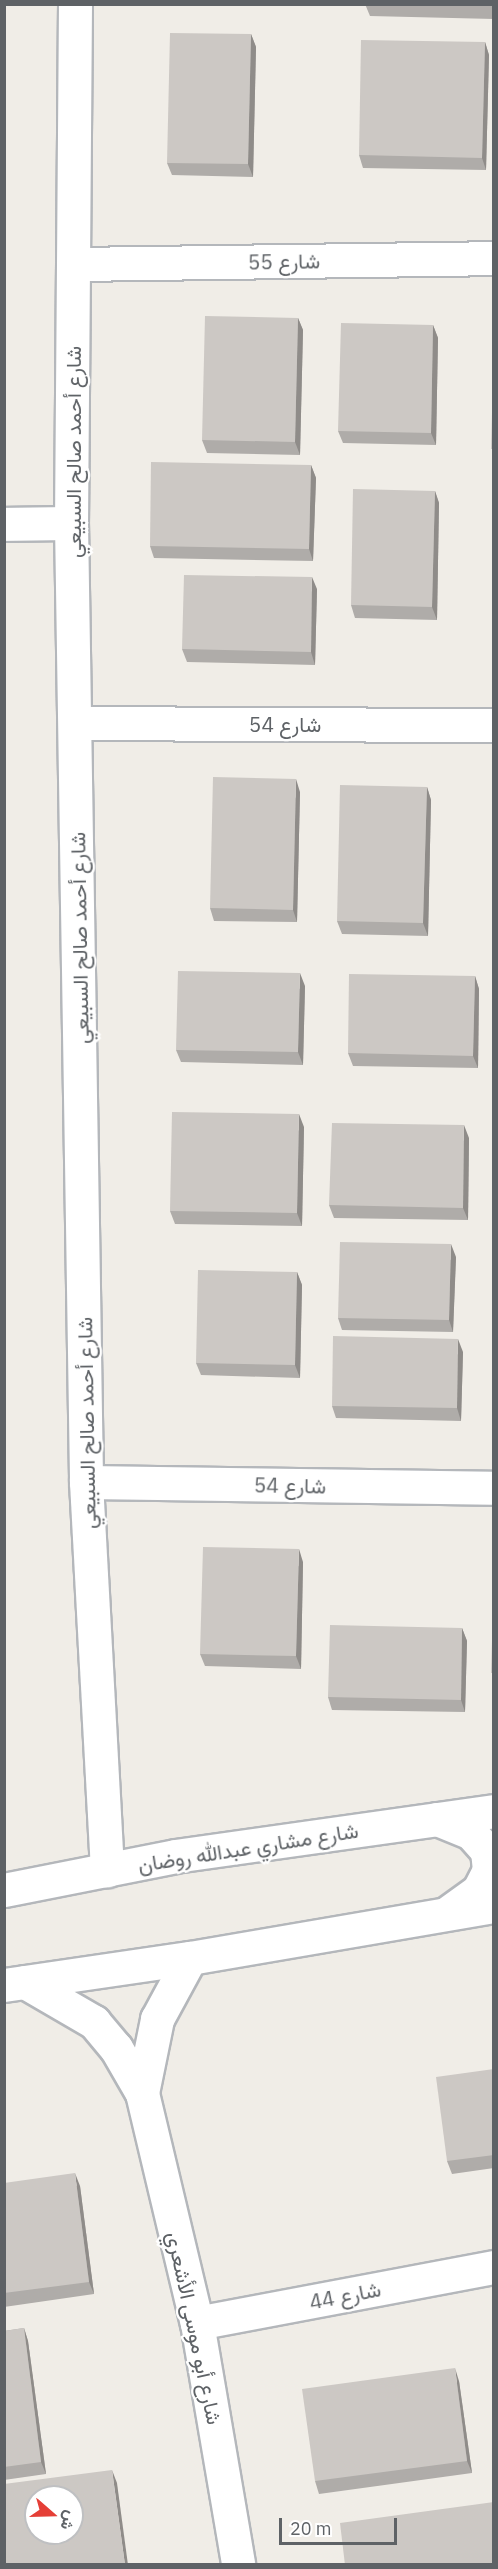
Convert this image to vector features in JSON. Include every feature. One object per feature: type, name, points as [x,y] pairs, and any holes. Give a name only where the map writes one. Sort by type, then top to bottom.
[{"type":"street","name":"شارع أحمد صالح السبيعي","points":[[75,4],[75,264],[71,523],[77,723],[86,1482],[107,1870]]},
{"type":"street","name":"شارع 55","points":[[75,264],[494,258]]},
{"type":"street","points":[[4,524],[71,523]]},
{"type":"street","name":"شارع 54","points":[[77,723],[494,724]]},
{"type":"street","name":"شارع 54","points":[[86,1482],[494,1488]]},
{"type":"street","name":"شارع مشاري عبدالله روضان","points":[[4,1890],[175,1856],[494,1811]]},
{"type":"street","points":[[437,1819],[471,1833],[487,1851],[489,1870],[479,1890],[445,1914]]},
{"type":"street","points":[[15,1983],[190,1958],[494,1906]]},
{"type":"street","name":"شارع أبو موسى الأشعري","points":[[142,2093],[157,2019],[190,1958]]},
{"type":"street","name":"شارع أبو موسى الأشعري","points":[[15,1983],[94,2022],[116,2048],[142,2093],[197,2323],[238,2565]]},
{"type":"street","name":"شارع 44","points":[[197,2323],[494,2267]]},
{"type":"building","points":[[411,4],[491,4],[491,6]]},
{"type":"building","points":[[170,33],[251,34],[248,164],[167,163]]},
{"type":"building","points":[[361,40],[485,42],[482,158],[359,155]]},
{"type":"building","points":[[205,316],[298,318],[295,442],[202,440]]},
{"type":"building","points":[[341,323],[433,325],[431,433],[338,431]]},
{"type":"building","points":[[494,339],[494,449],[491,449]]},
{"type":"building","points":[[151,462],[311,465],[309,549],[150,546]]},
{"type":"building","points":[[353,489],[435,491],[432,607],[351,605]]},
{"type":"building","points":[[494,531],[494,618],[492,618]]},
{"type":"building","points":[[184,575],[312,577],[311,652],[182,649]]},
{"type":"building","points":[[213,777],[296,779],[293,910],[210,908]]},
{"type":"building","points":[[340,785],[427,787],[423,923],[337,921]]},
{"type":"building","points":[[178,971],[300,973],[298,1052],[176,1050]]},
{"type":"building","points":[[349,974],[475,976],[473,1056],[348,1053]]},
{"type":"building","points":[[172,1112],[299,1114],[297,1213],[170,1211]]},
{"type":"building","points":[[332,1123],[464,1125],[463,1208],[329,1205]]},
{"type":"building","points":[[340,1242],[451,1244],[449,1320],[338,1318]]},
{"type":"building","points":[[198,1270],[297,1272],[295,1365],[196,1363]]},
{"type":"building","points":[[333,1336],[458,1339],[457,1408],[332,1406]]},
{"type":"building","points":[[203,1547],[299,1549],[296,1656],[200,1654]]},
{"type":"building","points":[[494,1576],[494,1673],[491,1673]]},
{"type":"building","points":[[330,1625],[462,1628],[461,1700],[328,1697]]},
{"type":"building","points":[[494,2069],[494,2155],[447,2161],[436,2077]]},
{"type":"building","points":[[75,2173],[89,2282],[4,2293],[4,2183]]},
{"type":"building","points":[[24,2328],[41,2462],[4,2467],[4,2331]]},
{"type":"building","points":[[455,2368],[467,2461],[315,2481],[302,2389]]},
{"type":"building","points":[[112,2470],[125,2565],[4,2565],[4,2484]]},
{"type":"building","points":[[494,2502],[494,2565],[345,2565],[340,2523]]}]
